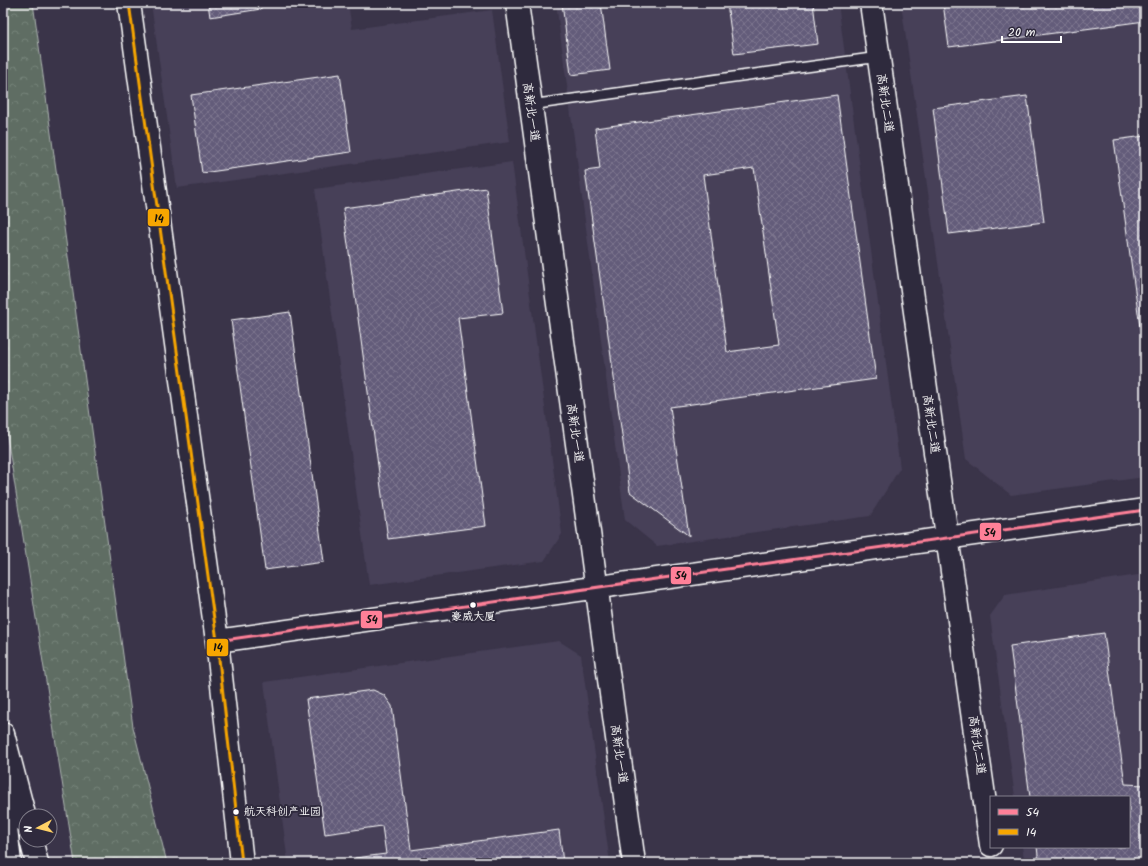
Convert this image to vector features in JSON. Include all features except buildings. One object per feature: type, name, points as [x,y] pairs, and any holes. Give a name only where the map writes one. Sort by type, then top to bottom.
[{"type":"main road","points":[[129,3],[217,641],[242,863]]},
{"type":"main road","name":"高新北一道","points":[[516,3],[634,863]]},
{"type":"main road","name":"高新北二道","points":[[871,3],[990,839]]},
{"type":"main road","points":[[217,641],[1145,510]]},
{"type":"main road","points":[[3,734],[22,808]]},
{"type":"main road","points":[[3,801],[10,863]]},
{"type":"main road","points":[[33,848],[37,863]]},
{"type":"main road","name":"高新北二道","points":[[991,848],[994,863]]},
{"type":"lane","points":[[530,104],[879,57]]},
{"type":"shaded area","points":[[151,3],[348,3],[352,29],[492,10],[510,142],[177,188]]},
{"type":"shaded area","points":[[556,3],[838,3],[900,468],[870,516],[657,546],[625,520]]},
{"type":"shaded area","points":[[901,3],[1145,3],[1145,477],[1011,495],[966,459]]},
{"type":"shaded area","points":[[512,162],[562,534],[544,561],[369,585],[315,189]]},
{"type":"shaded area","points":[[1145,574],[1145,863],[1025,863],[1022,848],[1130,848],[1130,796],[1015,796],[990,616],[1005,595]]},
{"type":"shaded area","points":[[559,641],[581,655],[610,863],[288,863],[264,682]]},
{"type":"green space","points":[[3,3],[33,3],[133,727],[167,863],[75,863],[3,411]]},
{"type":"transit line","name":"14","points":[[129,3],[217,641],[242,863]]},
{"type":"transit line","name":"54","points":[[217,641],[1145,510]]},
{"type":"place","name":"豪威大厦","points":[[473,605]]},
{"type":"place","name":"航天科创产业园","points":[[236,812]]}]
